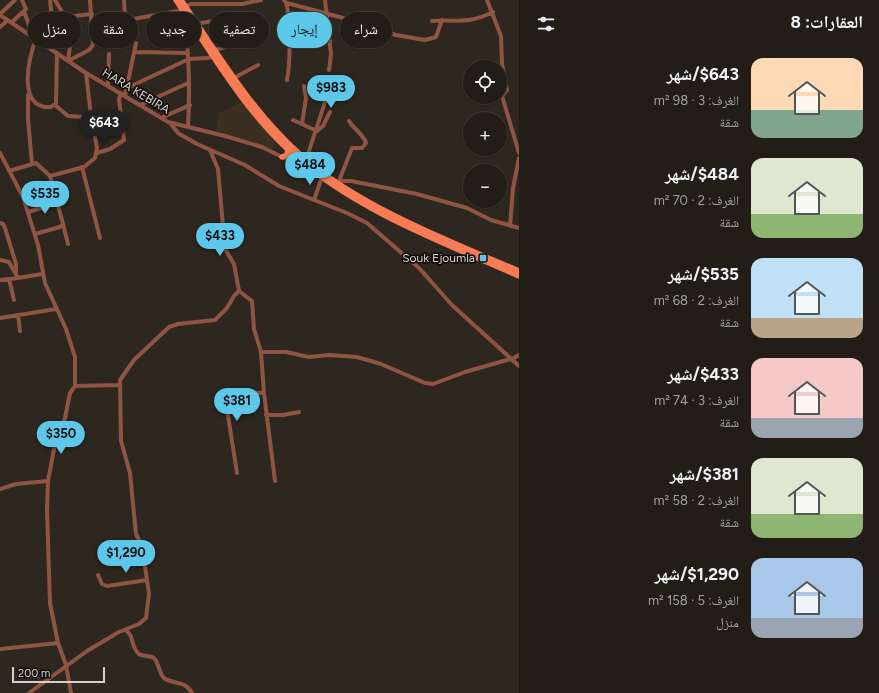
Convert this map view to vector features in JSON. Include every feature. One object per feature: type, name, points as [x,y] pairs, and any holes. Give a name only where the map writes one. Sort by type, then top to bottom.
[{"type":"main road","points":[[176,0],[187,12]]},
{"type":"main road","points":[[181,0],[184,8],[263,120],[288,149],[296,154]]},
{"type":"main road","points":[[201,30],[215,53],[263,120],[296,154],[322,177],[338,183]]},
{"type":"main road","points":[[282,157],[287,155],[288,149]]},
{"type":"main road","points":[[302,159],[338,183],[365,204],[519,275]]},
{"type":"main road","points":[[414,226],[519,271]]},
{"type":"street","points":[[0,15],[15,0]]},
{"type":"street","points":[[0,27],[22,14],[26,7],[22,0]]},
{"type":"street","points":[[50,0],[51,12]]},
{"type":"street","points":[[55,0],[62,12]]},
{"type":"street","points":[[90,0],[92,12]]},
{"type":"street","points":[[124,0],[125,12]]},
{"type":"street","points":[[138,18],[184,8],[191,4],[246,4],[261,0]]},
{"type":"street","points":[[325,0],[327,12]]},
{"type":"street","points":[[487,0],[493,12],[501,36],[502,64],[508,86],[507,90],[502,96],[519,154]]},
{"type":"street","points":[[287,12],[286,2],[320,12]]},
{"type":"street","points":[[184,8],[189,58],[188,83],[190,105],[188,127]]},
{"type":"street","points":[[432,21],[476,20],[493,12]]},
{"type":"street","points":[[22,14],[25,14],[28,23]]},
{"type":"street","name":"HARA KEBIRA","points":[[0,15],[28,30]]},
{"type":"street","points":[[332,15],[396,34],[425,40],[436,37],[442,20]]},
{"type":"street","points":[[32,164],[28,119],[28,92],[29,58],[33,48]]},
{"type":"street","name":"HARA KEBIRA","points":[[50,48],[86,73],[171,124],[256,145],[282,157],[287,158],[296,154]]},
{"type":"street","points":[[68,61],[70,48]]},
{"type":"street","points":[[68,61],[91,48]]},
{"type":"street","points":[[97,153],[110,149],[124,140],[119,99],[127,88],[135,48]]},
{"type":"street","points":[[127,88],[189,58],[208,58],[215,53],[229,48]]},
{"type":"street","points":[[287,80],[290,62],[289,48]]},
{"type":"street","points":[[329,70],[331,48]]},
{"type":"street","points":[[134,52],[188,53]]},
{"type":"street","points":[[55,105],[57,53]]},
{"type":"street","points":[[108,85],[109,54]]},
{"type":"street","points":[[234,78],[258,65]]},
{"type":"street","points":[[50,176],[82,167],[92,162],[97,153],[90,112],[86,73]]},
{"type":"street","points":[[140,106],[188,83]]},
{"type":"street","points":[[282,157],[291,161],[302,159],[308,154],[325,102],[326,83]]},
{"type":"street","points":[[302,124],[306,98],[304,86]]},
{"type":"street","points":[[28,92],[33,101],[40,106],[49,107],[55,105]]},
{"type":"street","points":[[55,105],[68,116],[81,118],[93,126]]},
{"type":"street","points":[[161,118],[190,105]]},
{"type":"street","points":[[81,118],[90,112]]},
{"type":"street","points":[[316,130],[323,126],[330,112]]},
{"type":"street","points":[[293,120],[316,130]]},
{"type":"street","points":[[338,183],[352,148],[362,148],[366,143],[365,139],[349,121]]},
{"type":"street","points":[[171,124],[181,135],[210,150],[245,165],[279,186],[356,218],[381,235],[428,277],[452,305],[517,365]]},
{"type":"street","points":[[210,150],[218,169],[225,249],[234,264],[239,291],[252,301],[254,329],[261,352],[266,415],[275,480]]},
{"type":"street","points":[[0,153],[23,197],[35,234],[42,274],[72,344],[75,357],[75,386],[70,393],[65,418],[54,449],[48,481],[47,511],[49,595],[58,644],[66,665],[72,693]]},
{"type":"street","points":[[510,226],[513,188],[519,158]]},
{"type":"street","points":[[9,171],[32,164],[38,164],[44,172],[50,176],[68,244]]},
{"type":"street","points":[[82,167],[100,238]]},
{"type":"street","points":[[314,200],[322,177]]},
{"type":"street","points":[[338,183],[351,181],[417,194],[467,208],[491,220],[519,228]]},
{"type":"street","points":[[28,212],[57,203]]},
{"type":"street","points":[[0,224],[3,224],[5,228],[16,264],[18,278]]},
{"type":"street","points":[[35,234],[60,227],[63,224]]},
{"type":"street","points":[[0,260],[7,261],[16,272]]},
{"type":"street","points":[[0,280],[42,274]]},
{"type":"street","points":[[9,279],[14,300]]},
{"type":"street","points":[[29,693],[87,651],[139,624],[146,618],[149,594],[148,580],[142,546],[135,530],[130,473],[122,442],[119,385],[126,369],[164,331],[178,324],[215,320],[227,308],[234,296],[239,291]]},
{"type":"street","points":[[0,318],[56,309]]},
{"type":"street","points":[[18,315],[20,331]]},
{"type":"street","points":[[261,352],[286,352],[309,357],[329,355],[357,357],[381,364],[425,383],[433,384],[459,374],[518,356],[517,365]]},
{"type":"street","points":[[75,386],[119,385]]},
{"type":"street","points":[[237,473],[226,403],[227,396],[234,392],[264,393]]},
{"type":"street","points":[[266,415],[283,415],[299,412]]},
{"type":"street","points":[[0,489],[16,484],[48,481]]},
{"type":"street","points":[[98,575],[102,584],[107,586],[148,580]]},
{"type":"street","points":[[125,630],[131,635],[136,652],[141,655],[154,658],[162,676],[170,681],[186,685],[192,693]]},
{"type":"street","points":[[0,649],[58,644]]},
{"type":"shaded area","points":[[242,102],[276,140],[272,149],[216,131],[219,113]]},
{"type":"place","name":"Souk Ejoumla","points":[[483,258]]}]
